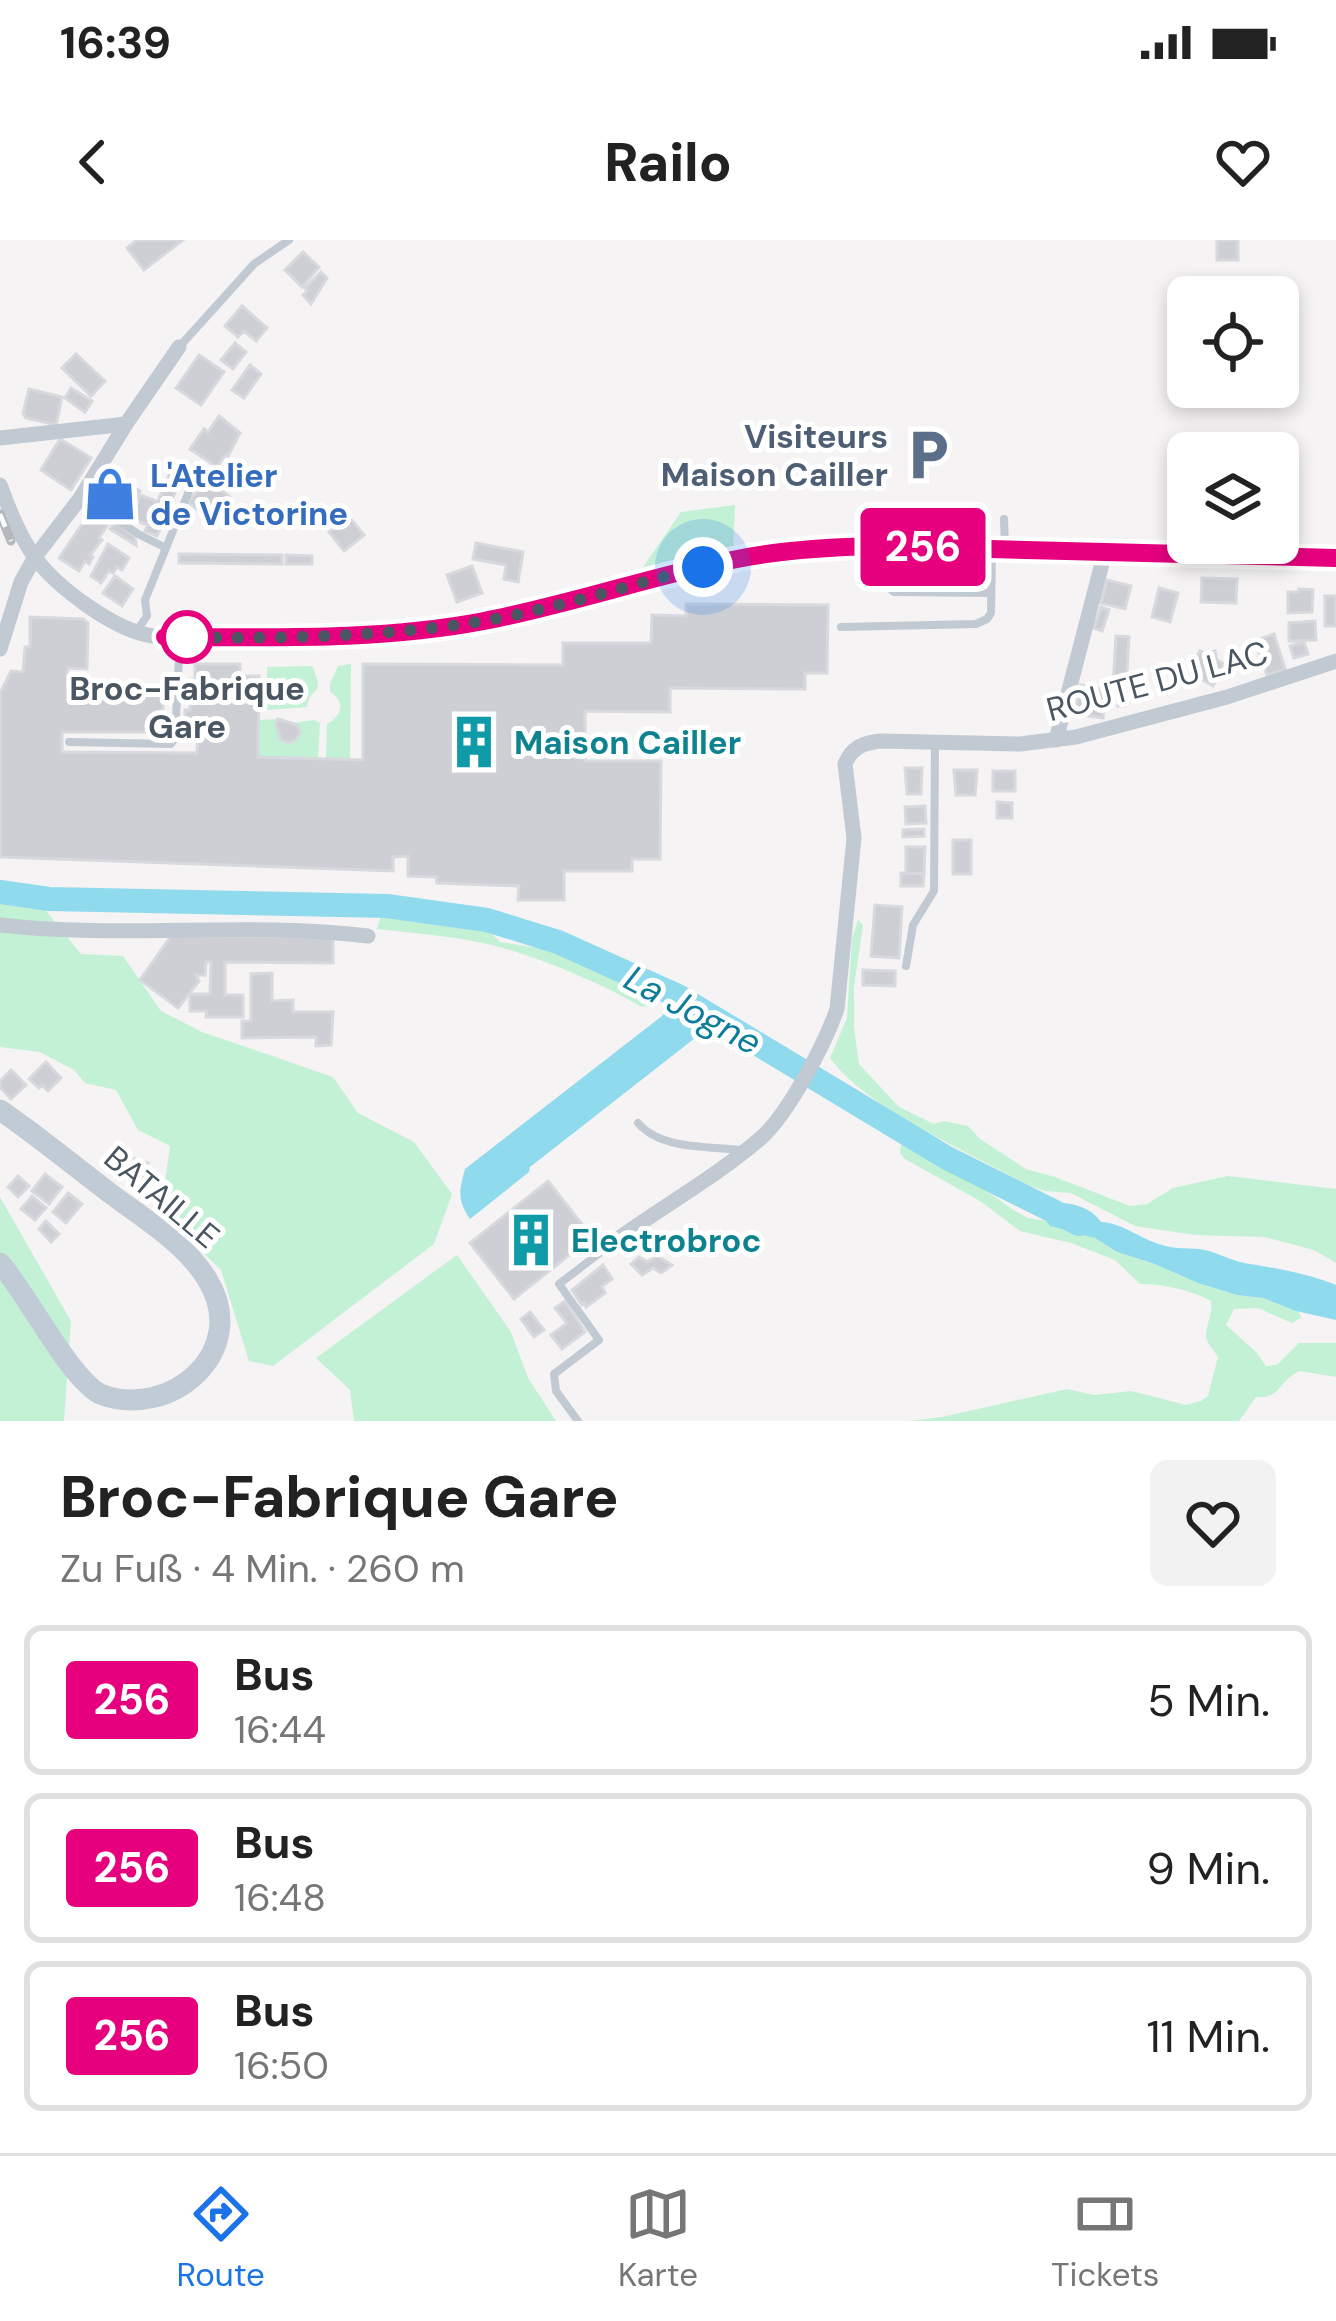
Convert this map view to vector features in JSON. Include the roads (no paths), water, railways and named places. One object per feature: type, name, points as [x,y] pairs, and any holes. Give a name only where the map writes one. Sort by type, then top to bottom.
[{"type":"main road","name":"BATAILLE","points":[[0,1110],[166,1237],[198,1267],[213,1291],[220,1318],[209,1366],[180,1392],[114,1411],[85,1382],[0,1263]]},
{"type":"street","points":[[0,649],[21,582],[35,557],[81,497],[179,347]]},
{"type":"street","points":[[0,438],[125,424]]},
{"type":"street","points":[[0,485],[35,557],[58,581],[136,633],[180,637],[440,627],[483,621],[734,560],[877,546],[1336,558]]},
{"type":"street","points":[[1056,740],[1105,552]]},
{"type":"street","name":"ROUTE DU LAC","points":[[744,1150],[760,1139],[789,1101],[837,1009],[854,838],[844,773],[850,753],[871,742],[1020,744],[1056,740],[1227,698],[1336,662]]},
{"type":"street","points":[[0,925],[75,932],[368,936]]},
{"type":"street","points":[[615,1241],[744,1150]]},
{"type":"lane","points":[[179,347],[254,264],[289,240]]},
{"type":"lane","points":[[136,633],[147,616],[145,599],[189,491]]},
{"type":"lane","points":[[81,497],[166,548]]},
{"type":"lane","points":[[841,627],[976,624],[989,616],[1004,519]]},
{"type":"lane","points":[[877,546],[878,572],[894,592],[991,593]]},
{"type":"lane","points":[[69,742],[171,744],[176,728],[180,637]]},
{"type":"lane","points":[[906,966],[916,920],[934,891],[935,742]]},
{"type":"lane","points":[[638,1123],[649,1136],[668,1141],[744,1150]]},
{"type":"lane","points":[[578,1421],[556,1391],[554,1374],[598,1340],[559,1284],[615,1241]]},
{"type":"water","points":[[678,996],[718,1020],[470,1219],[460,1195],[465,1169],[662,1016]]},
{"type":"water","points":[[1055,1203],[1081,1206],[1101,1222],[1162,1245],[1205,1250],[1336,1285],[1336,1320],[1198,1283],[1117,1252],[1095,1238],[1050,1226],[1046,1221]]},
{"type":"waterway","name":"La Jogne","points":[[0,892],[49,899],[387,906],[487,920],[558,942],[678,996],[947,1158],[1079,1224]]},
{"type":"railway","points":[[0,514],[11,541]]},
{"type":"place","name":"Visiteurs Maison Cailler","points":[[928,455]]},
{"type":"place","name":"L'Atelier de Victorine","points":[[110,494]]},
{"type":"place","name":"Broc-Fabrique Gare","points":[[187,637]]},
{"type":"place","name":"Maison Cailler","points":[[474,742]]},
{"type":"place","name":"Electrobroc","points":[[531,1240]]}]
